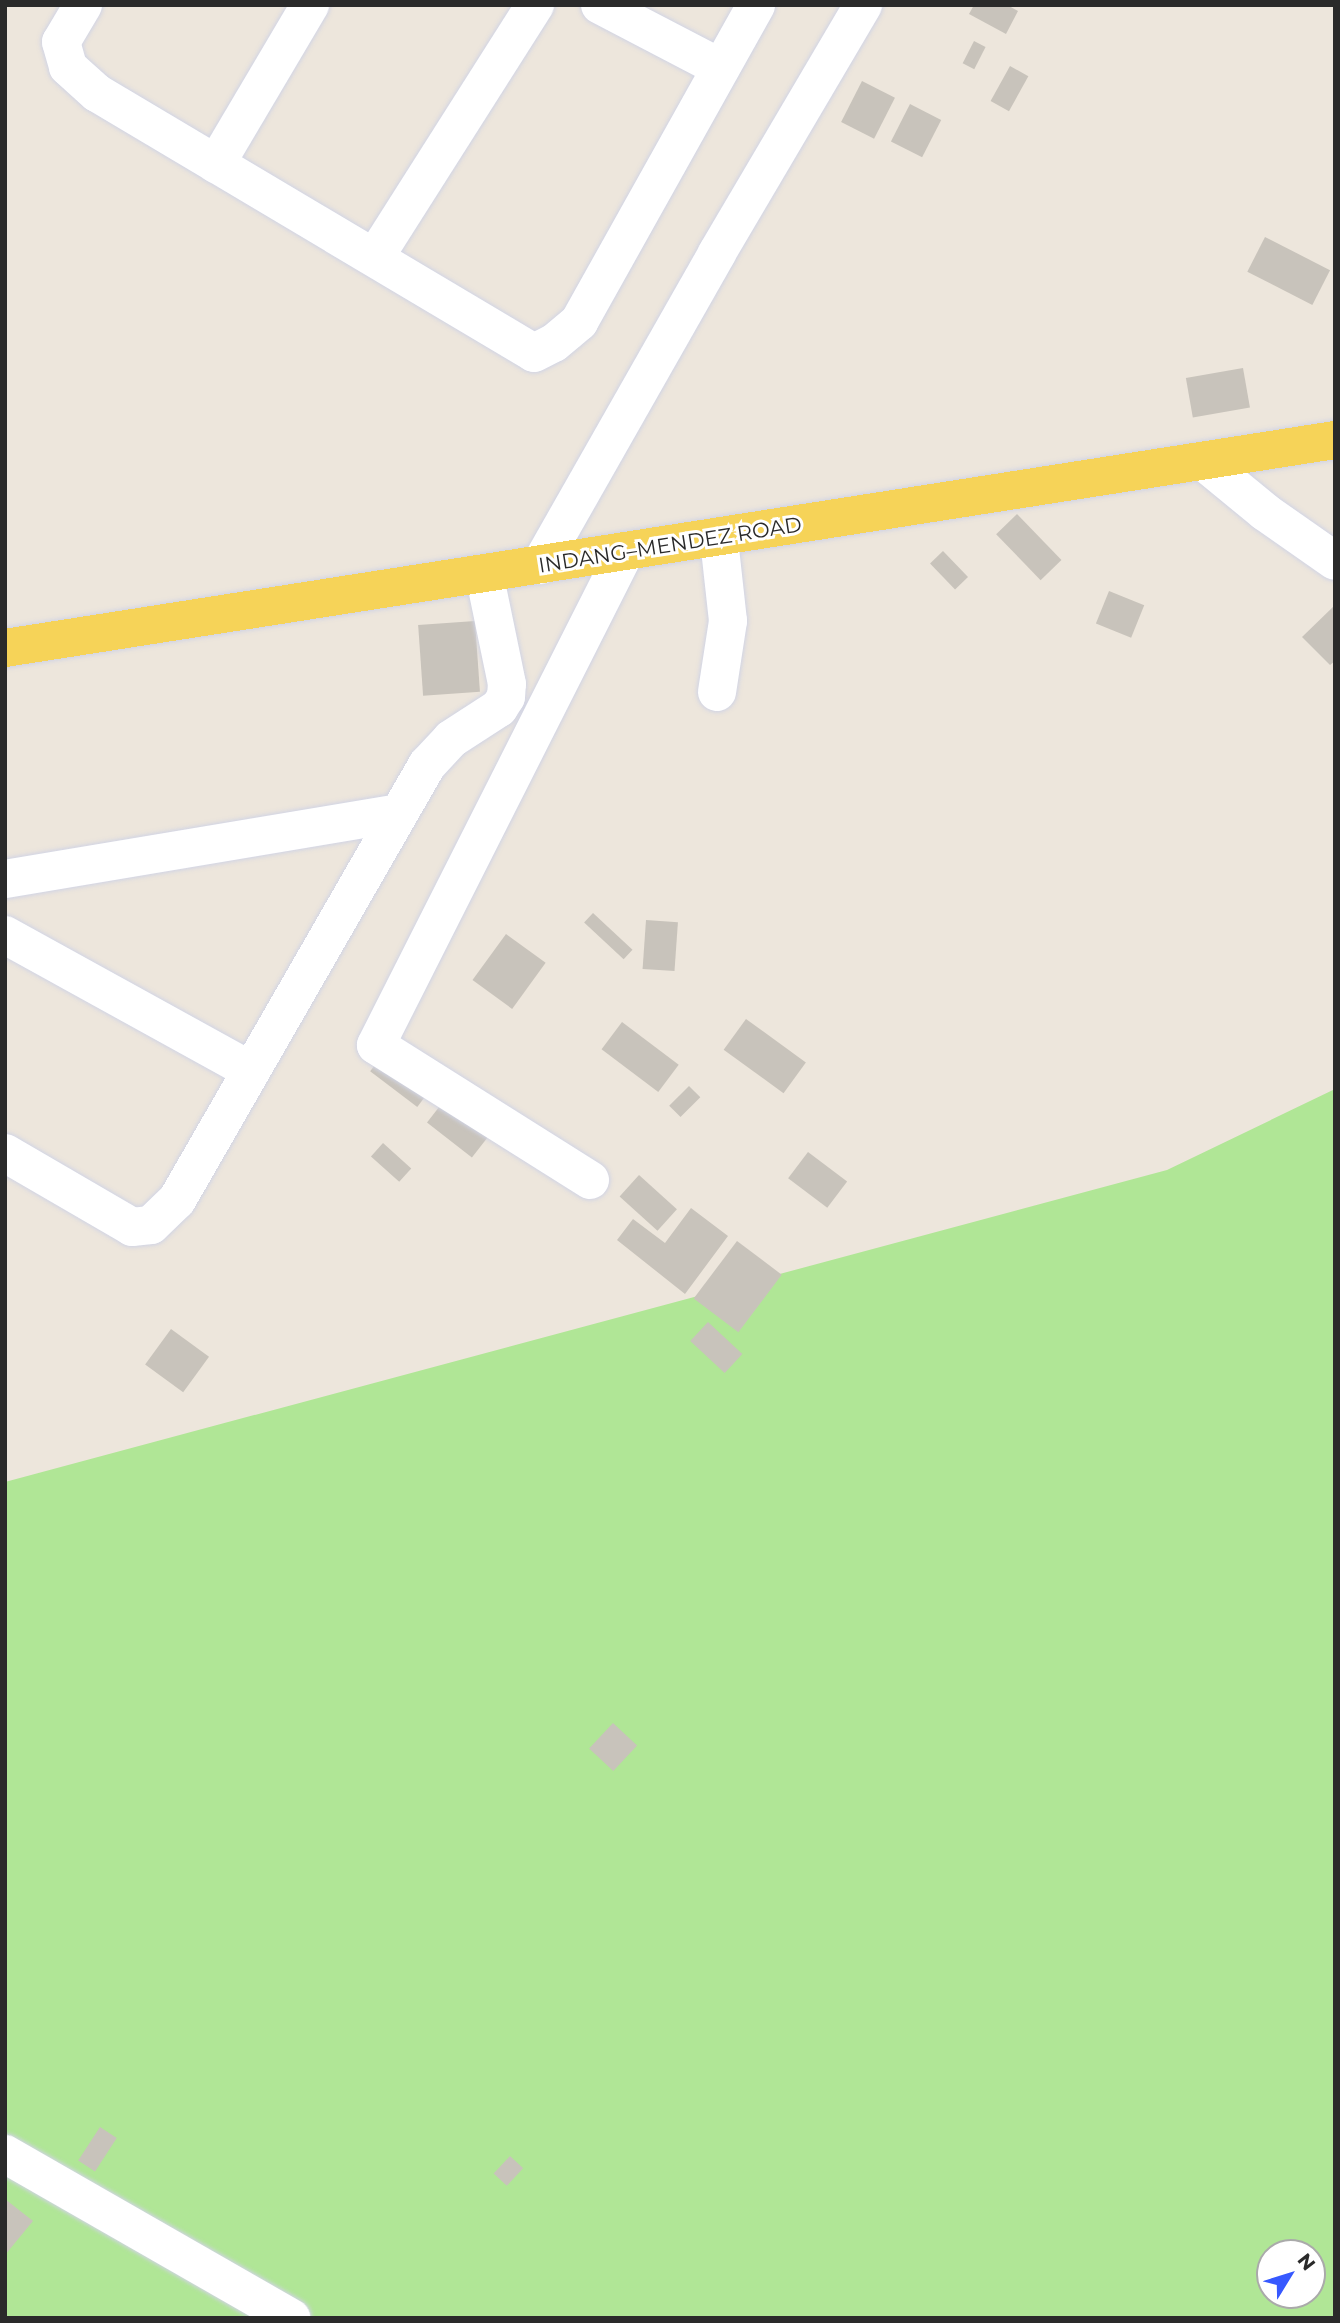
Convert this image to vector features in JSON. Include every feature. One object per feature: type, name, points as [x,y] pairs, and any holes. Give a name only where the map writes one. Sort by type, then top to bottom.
[{"type":"main road","name":"INDANG–MENDEZ ROAD","points":[[5,648],[719,539],[1335,440]]},
{"type":"street","points":[[83,5],[61,42],[68,67],[97,93],[534,353],[554,343],[579,322],[756,5]]},
{"type":"street","points":[[216,164],[310,5]]},
{"type":"street","points":[[375,257],[535,5]]},
{"type":"street","points":[[600,5],[721,68]]},
{"type":"street","points":[[540,565],[724,241],[863,5]]},
{"type":"street","points":[[1203,461],[1265,512],[1335,562]]},
{"type":"street","points":[[717,692],[728,621],[719,539]]},
{"type":"street","points":[[590,1180],[376,1045],[625,552]]},
{"type":"street","points":[[5,1153],[132,1227],[151,1225],[177,1200],[427,765],[451,739],[499,708],[506,697],[507,684],[484,573]]},
{"type":"street","points":[[5,879],[398,813]]},
{"type":"street","points":[[5,935],[251,1071]]},
{"type":"street","points":[[5,2154],[290,2318]]},
{"type":"green space","points":[[1335,1089],[1335,2318],[5,2318],[5,1482],[1167,1170]]},
{"type":"building","points":[[974,5],[1007,5],[1018,11],[1006,34],[969,14]]},
{"type":"building","points":[[974,41],[986,47],[974,69],[963,63]]},
{"type":"building","points":[[1010,66],[1028,76],[1009,111],[991,101]]},
{"type":"building","points":[[862,81],[895,98],[874,139],[841,122]]},
{"type":"building","points":[[910,104],[941,120],[922,157],[891,141]]},
{"type":"building","points":[[1265,237],[1330,270],[1312,305],[1247,272]]},
{"type":"building","points":[[1243,368],[1250,407],[1193,417],[1186,378]]},
{"type":"building","points":[[1017,514],[1061,560],[1041,580],[996,534]]},
{"type":"building","points":[[943,551],[968,577],[955,589],[930,564]]},
{"type":"building","points":[[1109,591],[1144,605],[1131,638],[1096,623]]},
{"type":"building","points":[[1335,605],[1335,661],[1330,665],[1302,637]]},
{"type":"building","points":[[475,621],[480,692],[423,696],[418,625]]},
{"type":"building","points":[[593,913],[632,950],[624,959],[584,923]]},
{"type":"building","points":[[646,920],[678,922],[675,971],[643,969]]},
{"type":"building","points":[[506,934],[546,963],[512,1009],[472,980]]},
{"type":"building","points":[[746,1019],[806,1062],[784,1093],[724,1050]]},
{"type":"building","points":[[622,1022],[679,1065],[658,1092],[602,1049]]},
{"type":"building","points":[[384,1053],[431,1089],[417,1107],[370,1071]]},
{"type":"building","points":[[689,1086],[700,1097],[681,1117],[669,1106]]},
{"type":"building","points":[[443,1102],[488,1137],[472,1158],[427,1122]]},
{"type":"building","points":[[383,1143],[411,1168],[399,1182],[371,1156]]},
{"type":"building","points":[[808,1152],[847,1181],[827,1208],[788,1178]]},
{"type":"building","points":[[639,1175],[677,1209],[657,1231],[620,1197]]},
{"type":"building","points":[[691,1208],[728,1236],[685,1294],[617,1240],[633,1219],[665,1243]]},
{"type":"building","points":[[737,1241],[782,1275],[738,1332],[694,1299]]},
{"type":"building","points":[[708,1322],[742,1354],[725,1373],[690,1341]]},
{"type":"building","points":[[171,1329],[209,1357],[183,1392],[145,1365]]},
{"type":"building","points":[[613,1723],[637,1746],[613,1771],[589,1749]]},
{"type":"building","points":[[100,2127],[117,2138],[95,2171],[78,2161]]},
{"type":"building","points":[[510,2156],[523,2168],[507,2186],[494,2174]]},
{"type":"building","points":[[5,2199],[33,2221],[5,2255]]}]
